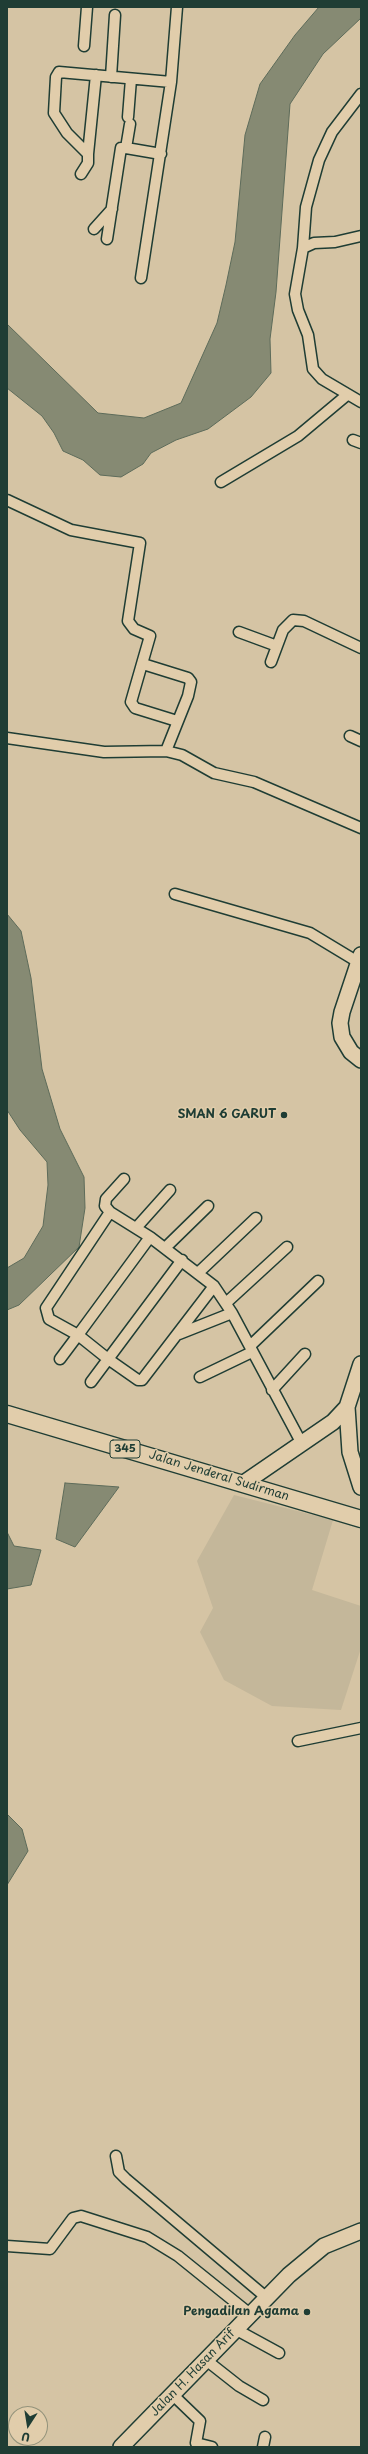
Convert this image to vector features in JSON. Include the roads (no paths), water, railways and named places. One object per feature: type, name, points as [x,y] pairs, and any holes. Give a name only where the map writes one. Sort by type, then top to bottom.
[{"type":"main road","name":"Jalan Jenderal Sudirman","points":[[7,1414],[244,1483],[361,1519]]},
{"type":"street","points":[[84,46],[87,7]]},
{"type":"street","points":[[141,278],[171,82],[177,7]]},
{"type":"street","points":[[111,77],[115,15]]},
{"type":"street","points":[[88,154],[67,133],[54,113],[55,84],[59,72],[171,82]]},
{"type":"street","points":[[81,174],[88,163],[96,75]]},
{"type":"street","points":[[126,148],[131,78]]},
{"type":"street","points":[[361,94],[332,132],[318,160],[306,207],[303,248],[295,294],[298,310],[308,335],[313,369],[317,375],[347,395],[361,402]]},
{"type":"street","points":[[107,239],[120,148],[161,154]]},
{"type":"street","points":[[94,229],[112,209]]},
{"type":"street","points":[[303,248],[314,243],[335,242],[361,236]]},
{"type":"street","points":[[221,482],[298,436],[347,395]]},
{"type":"street","points":[[7,500],[71,530],[140,543],[128,621],[134,629],[150,636],[132,705],[151,714],[177,722]]},
{"type":"street","points":[[272,662],[285,626],[293,620],[299,619],[361,648]]},
{"type":"street","points":[[239,632],[277,646]]},
{"type":"street","points":[[143,664],[188,678],[191,682],[188,696],[166,752]]},
{"type":"street","points":[[350,736],[361,741]]},
{"type":"street","points":[[7,738],[104,752],[166,752],[197,762],[214,773],[254,782],[284,793],[361,828]]},
{"type":"street","points":[[175,894],[197,898],[310,932],[360,959],[342,1012],[340,1023],[342,1037],[351,1052],[361,1060]]},
{"type":"street","points":[[124,1179],[106,1199],[104,1206],[110,1212],[150,1237],[182,1260],[214,1286],[232,1313],[302,1444]]},
{"type":"street","points":[[136,1228],[170,1190]]},
{"type":"street","points":[[165,1248],[208,1206]]},
{"type":"street","points":[[110,1212],[46,1308],[49,1319],[78,1335],[108,1359],[138,1380],[142,1380],[179,1334],[214,1286]]},
{"type":"street","points":[[198,1273],[256,1218]]},
{"type":"street","points":[[60,1359],[150,1237]]},
{"type":"street","points":[[226,1303],[287,1247]]},
{"type":"street","points":[[91,1382],[182,1260]]},
{"type":"street","points":[[200,1377],[251,1349],[318,1281]]},
{"type":"street","points":[[179,1334],[232,1313]]},
{"type":"street","points":[[272,1390],[305,1354]]},
{"type":"street","points":[[360,1367],[347,1407],[350,1452],[361,1487]]},
{"type":"street","points":[[244,1483],[333,1422],[347,1407]]},
{"type":"street","points":[[298,1741],[361,1728]]},
{"type":"street","points":[[116,2156],[119,2172],[126,2180],[267,2298]]},
{"type":"street","points":[[7,2246],[50,2249],[73,2218],[81,2216],[147,2237],[178,2256],[250,2314]]},
{"type":"street","name":"Jalan H. Hasan Arif","points":[[121,2447],[289,2274],[324,2246],[361,2231]]},
{"type":"street","points":[[235,2329],[279,2353]]},
{"type":"street","points":[[206,2360],[239,2386],[263,2400]]},
{"type":"street","points":[[173,2395],[200,2421],[196,2443],[212,2447]]},
{"type":"place","name":"SMAN 6 GARUT","points":[[284,1115]]},
{"type":"place","name":"Pengadilan Agama","points":[[307,2312]]}]
